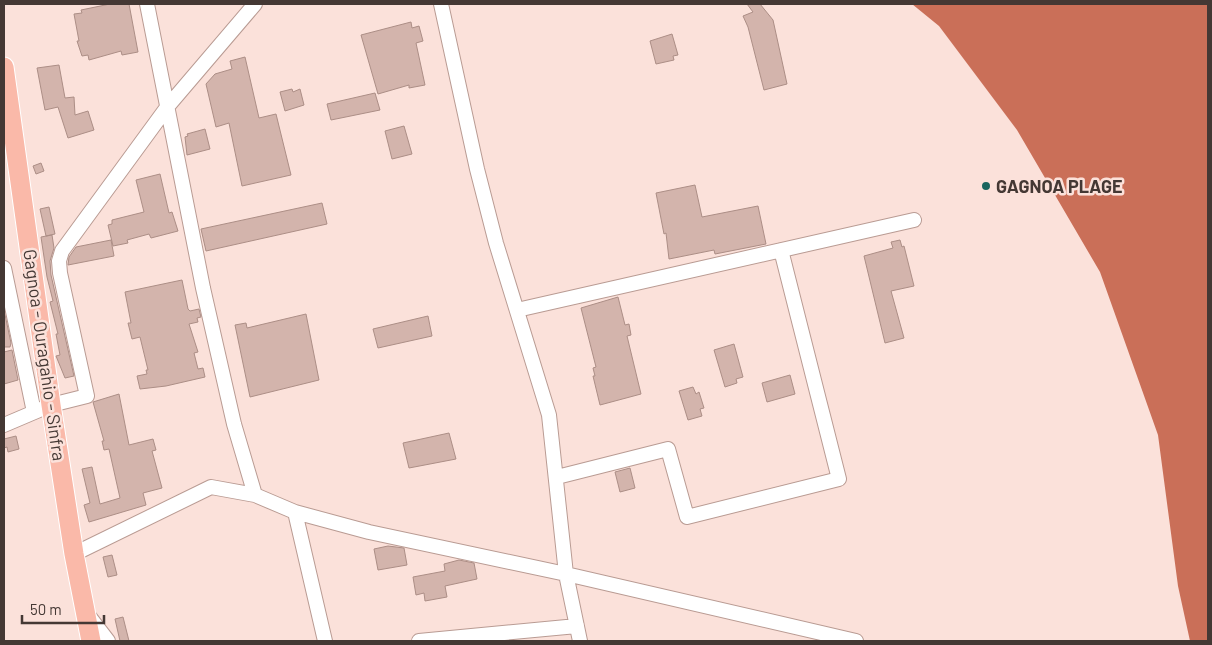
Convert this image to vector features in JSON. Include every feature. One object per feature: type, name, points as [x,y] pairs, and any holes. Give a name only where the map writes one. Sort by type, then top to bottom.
[{"type":"main road","name":"Gagnoa - Ouragahio - Sinfra","points":[[4,67],[42,409],[91,641]]},
{"type":"street","points":[[147,4],[203,288],[232,414],[255,495]]},
{"type":"street","points":[[4,425],[42,409],[87,396],[60,272],[59,261],[62,251],[168,106],[255,4]]},
{"type":"street","points":[[441,4],[477,169],[496,243],[549,415],[566,574],[580,641]]},
{"type":"street","points":[[518,310],[914,220]]},
{"type":"street","points":[[557,477],[668,449],[687,517],[839,479],[781,250]]},
{"type":"street","points":[[4,268],[5,288],[42,409]]},
{"type":"street","points":[[74,554],[211,487],[255,495],[296,512],[369,532],[566,574],[856,641]]},
{"type":"street","points":[[296,512],[325,641]]},
{"type":"street","points":[[86,612],[108,641]]},
{"type":"street","points":[[419,641],[577,626]]},
{"type":"shaded area","points":[[912,4],[1208,4],[1208,641],[1190,641],[1178,586],[1158,435],[1100,272],[1017,130],[939,26]]},
{"type":"building","points":[[110,4],[129,4],[138,52],[122,55],[121,51],[89,60],[88,55],[82,56],[77,41],[79,41],[74,14],[82,13],[81,10]]},
{"type":"building","points":[[747,4],[760,4],[773,20],[787,84],[764,90],[748,27],[743,16],[753,12]]},
{"type":"building","points":[[411,22],[412,28],[419,26],[423,41],[416,43],[425,85],[409,88],[409,85],[378,94],[361,35]]},
{"type":"building","points":[[672,34],[678,55],[673,56],[674,60],[656,64],[650,41]]},
{"type":"building","points":[[245,57],[259,118],[276,114],[291,175],[242,186],[229,123],[216,127],[206,84],[215,74],[232,69],[230,61]]},
{"type":"building","points":[[59,65],[65,98],[74,97],[75,115],[88,111],[94,130],[68,138],[58,107],[45,110],[37,68]]},
{"type":"building","points":[[292,89],[293,92],[300,89],[304,105],[285,111],[280,92]]},
{"type":"building","points":[[375,93],[380,110],[331,120],[327,104]]},
{"type":"building","points":[[404,126],[412,154],[392,159],[385,131]]},
{"type":"building","points":[[205,129],[210,149],[187,155],[185,137],[188,136],[187,134]]},
{"type":"building","points":[[41,163],[44,171],[36,174],[33,166]]},
{"type":"building","points":[[160,174],[169,213],[172,212],[178,231],[151,238],[149,234],[127,240],[128,243],[113,246],[108,225],[112,224],[112,220],[144,212],[136,180]]},
{"type":"building","points":[[695,185],[702,217],[758,206],[766,244],[715,254],[714,250],[669,259],[666,233],[664,234],[656,193]]},
{"type":"building","points":[[322,203],[327,224],[206,251],[201,229]]},
{"type":"building","points":[[49,207],[55,234],[46,236],[40,209]]},
{"type":"building","points":[[52,235],[54,248],[50,261],[51,275],[74,376],[65,378],[56,356],[60,355],[56,334],[58,334],[50,302],[53,301],[41,237]]},
{"type":"building","points":[[111,240],[114,256],[68,265],[69,257],[76,247]]},
{"type":"building","points":[[900,240],[902,247],[904,246],[914,286],[891,291],[904,338],[885,343],[864,256],[893,248],[891,242]]},
{"type":"building","points":[[182,280],[188,309],[190,311],[199,309],[201,317],[197,318],[198,322],[189,324],[198,352],[194,353],[198,369],[203,368],[205,377],[166,386],[140,389],[137,376],[147,374],[146,370],[148,370],[140,337],[132,339],[128,323],[131,323],[125,292]]},
{"type":"building","points":[[618,297],[625,325],[629,324],[631,335],[627,336],[641,394],[600,405],[593,376],[595,376],[593,368],[596,367],[581,308]]},
{"type":"building","points":[[4,310],[11,343],[10,347],[4,347]]},
{"type":"building","points":[[306,314],[319,380],[250,397],[235,325],[246,323],[247,328]]},
{"type":"building","points":[[428,316],[432,336],[378,348],[373,329]]},
{"type":"building","points":[[734,344],[743,377],[736,379],[737,383],[725,387],[714,350]]},
{"type":"building","points":[[12,350],[18,380],[4,384],[4,352]]},
{"type":"building","points":[[790,375],[795,394],[767,402],[762,383]]},
{"type":"building","points":[[693,387],[696,394],[699,392],[704,408],[700,409],[702,416],[688,420],[679,391]]},
{"type":"building","points":[[119,394],[129,445],[153,439],[156,450],[152,451],[162,488],[143,493],[146,505],[89,522],[84,505],[90,503],[82,469],[92,467],[100,504],[120,498],[109,449],[104,450],[102,441],[104,441],[93,402]]},
{"type":"building","points":[[449,433],[456,459],[409,468],[403,443]]},
{"type":"building","points":[[16,436],[19,449],[8,452],[7,447],[4,448],[4,439]]},
{"type":"building","points":[[630,468],[635,488],[620,492],[615,472]]},
{"type":"building","points":[[388,546],[404,548],[407,565],[378,570],[374,549]]},
{"type":"building","points":[[112,555],[117,575],[108,577],[103,557]]},
{"type":"building","points":[[459,560],[474,563],[477,579],[445,586],[447,597],[425,601],[424,593],[416,595],[413,577],[445,571],[444,564]]},
{"type":"building","points":[[123,617],[129,641],[120,641],[115,619]]},
{"type":"place","name":"GAGNOA PLAGE","points":[[986,186]]}]
